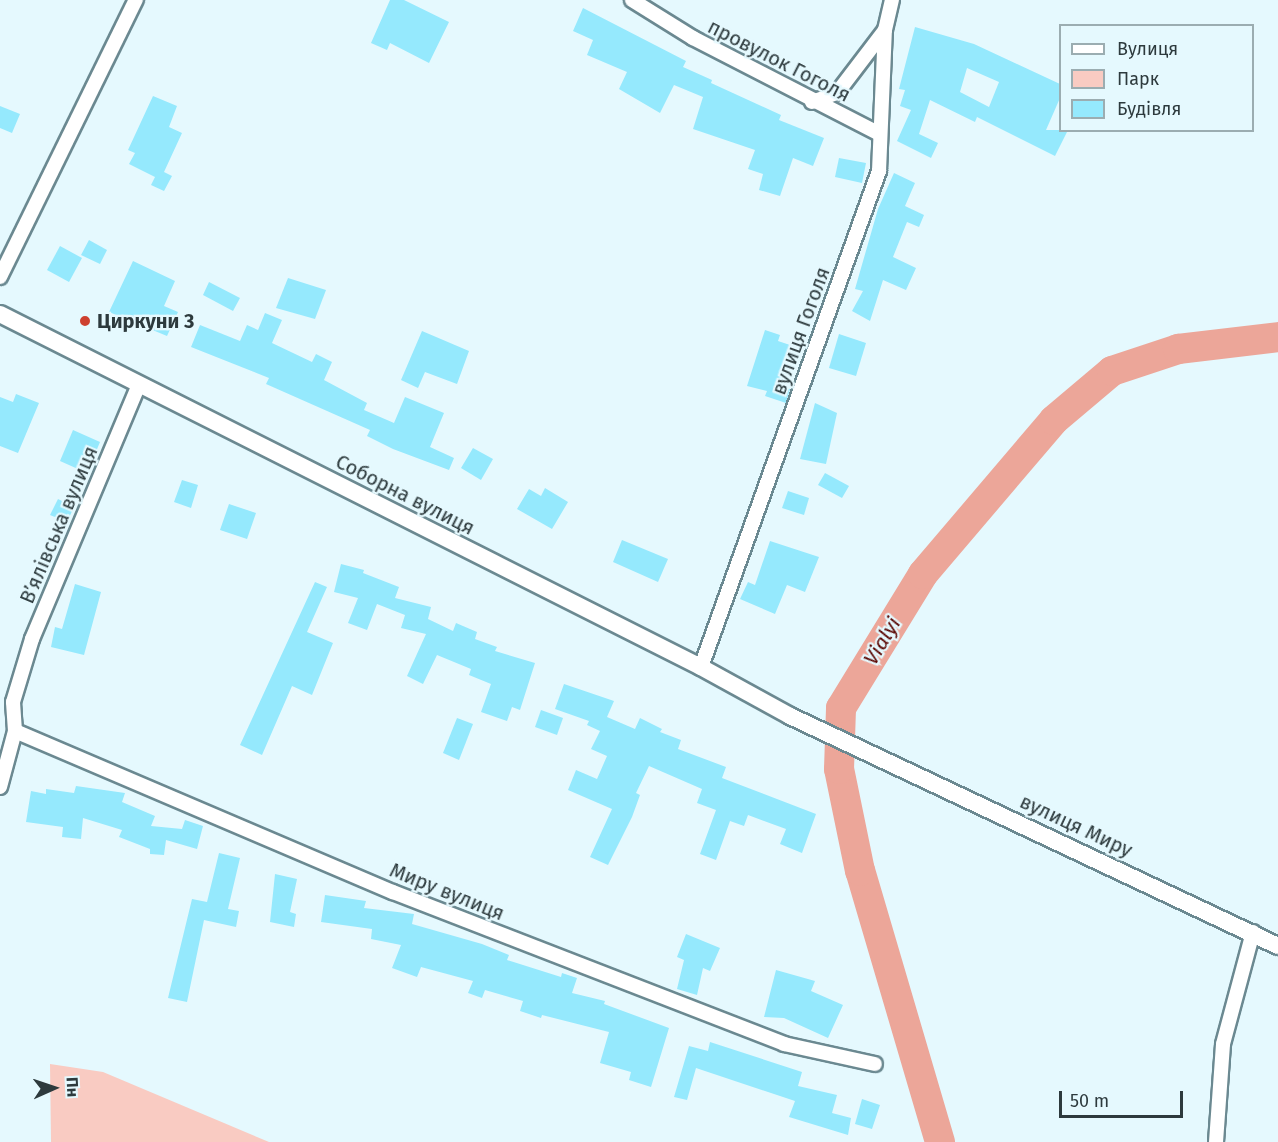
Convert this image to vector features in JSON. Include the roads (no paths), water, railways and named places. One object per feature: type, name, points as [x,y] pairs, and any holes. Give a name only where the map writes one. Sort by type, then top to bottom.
[{"type":"street","points":[[0,277],[136,0]]},
{"type":"street","name":"провулок Гоголя","points":[[632,0],[693,38],[813,102],[880,134]]},
{"type":"street","name":"вулиця Гоголя","points":[[701,667],[879,171],[885,30],[892,0]]},
{"type":"street","points":[[813,102],[837,93],[885,30]]},
{"type":"street","name":"Соборна вулиця","points":[[0,314],[701,667],[790,716]]},
{"type":"street","name":"В’ялівська вулиця","points":[[0,787],[15,731],[13,702],[32,639],[139,384]]},
{"type":"street","name":"вулиця Миру","points":[[790,716],[1278,946]]},
{"type":"street","name":"Миру вулиця","points":[[15,731],[393,892],[784,1044],[875,1064]]},
{"type":"street","points":[[1216,1142],[1224,1044],[1252,932]]},
{"type":"waterway","name":"Vialyi","points":[[940,1142],[860,871],[839,769],[841,708],[923,574],[1054,420],[1112,371],[1178,349],[1278,337]]},
{"type":"place","name":"Циркуни 3","points":[[85,321]]}]
